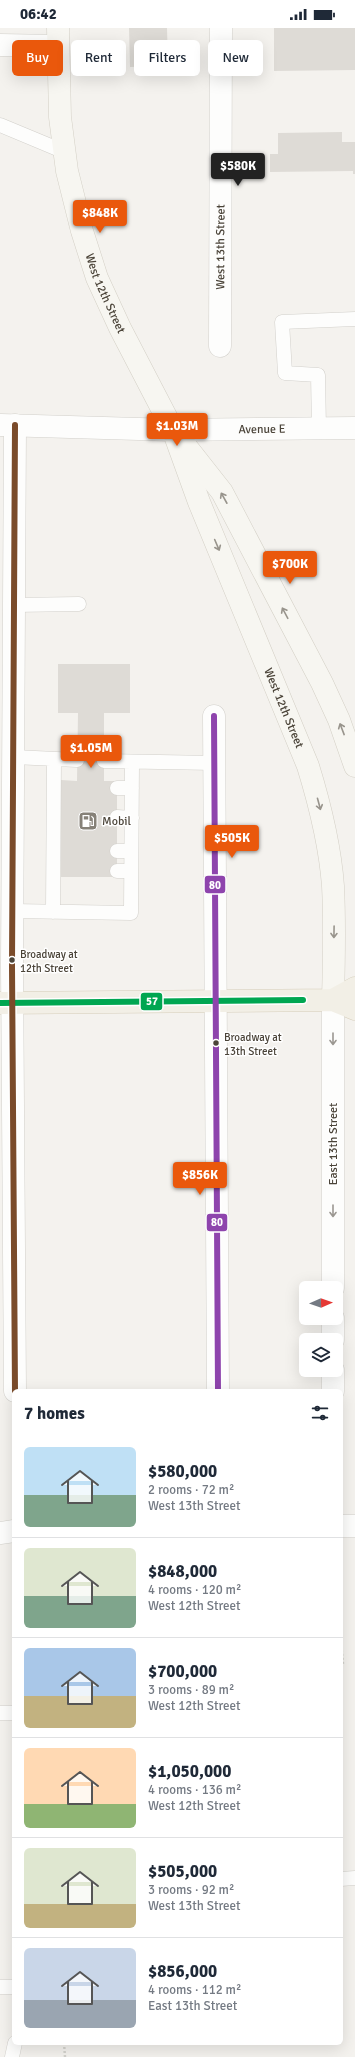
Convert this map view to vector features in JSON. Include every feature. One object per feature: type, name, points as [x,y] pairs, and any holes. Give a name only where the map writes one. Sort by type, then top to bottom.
[{"type":"main road","points":[[333,1000],[355,988]]},
{"type":"main road","points":[[6,1003],[333,1000],[355,1009]]},
{"type":"street","name":"West 13th Street","points":[[220,346],[221,28]]},
{"type":"street","points":[[0,45],[58,37]]},
{"type":"street","name":"West 12th Street","points":[[58,37],[60,117],[65,152],[82,231],[97,278],[120,328],[173,430],[199,502],[308,766],[320,805],[333,885],[333,1000]]},
{"type":"street","points":[[7,425],[14,605],[13,911],[6,1003],[7,1358],[14,1389]]},
{"type":"street","name":"Avenue E","points":[[7,425],[173,430],[355,428]]},
{"type":"street","name":"West 12th Street","points":[[173,430],[226,500],[322,684],[338,720],[355,766]]},
{"type":"street","points":[[214,716],[217,1001],[218,1389]]},
{"type":"street","name":"East 13th Street","points":[[333,1000],[333,1281]]},
{"type":"street","points":[[333,1377],[333,1389]]},
{"type":"street","points":[[343,1526],[355,1526]]},
{"type":"street","points":[[0,1533],[12,1531]]},
{"type":"lane","points":[[0,125],[65,152]]},
{"type":"lane","points":[[319,429],[318,375],[285,374],[282,322],[355,319]]},
{"type":"lane","points":[[14,605],[78,604]]},
{"type":"lane","points":[[14,757],[77,760]]},
{"type":"lane","points":[[53,912],[57,870],[58,816],[58,787],[54,759]]},
{"type":"lane","points":[[104,761],[214,763]]},
{"type":"lane","points":[[13,911],[131,913],[132,762]]},
{"type":"lane","points":[[117,788],[132,788]]},
{"type":"lane","points":[[117,817],[132,818]]},
{"type":"lane","points":[[117,851],[131,851]]},
{"type":"lane","points":[[117,871],[131,871]]},
{"type":"lane","points":[[0,1713],[12,1713]]},
{"type":"lane","points":[[343,1878],[355,1878]]},
{"type":"lane","points":[[0,1988],[12,1987]]},
{"type":"lane","points":[[12,2057],[15,2045]]},
{"type":"path","points":[[64,2045],[65,2057]]},
{"type":"building","points":[[129,28],[167,28],[167,40],[134,40],[134,67],[130,67]]},
{"type":"building","points":[[274,28],[355,28],[355,70],[274,71]]},
{"type":"building","points":[[342,132],[342,142],[355,142],[355,174],[353,174],[353,171],[270,172],[270,154],[278,154],[278,133]]},
{"type":"building","points":[[58,664],[130,664],[130,713],[104,713],[104,781],[117,781],[117,877],[61,877],[61,780],[77,781],[78,713],[58,713]]},
{"type":"transit line","points":[[15,425],[12,966],[15,1389]]},
{"type":"transit line","name":"80","points":[[214,716],[218,1389]]},
{"type":"transit line","name":"57","points":[[0,1003],[303,1000]]},
{"type":"place","name":"Mobil","points":[[88,821]]},
{"type":"place","name":"Broadway at 12th Street","points":[[12,960]]},
{"type":"place","name":"Broadway at 13th Street","points":[[216,1043]]}]
